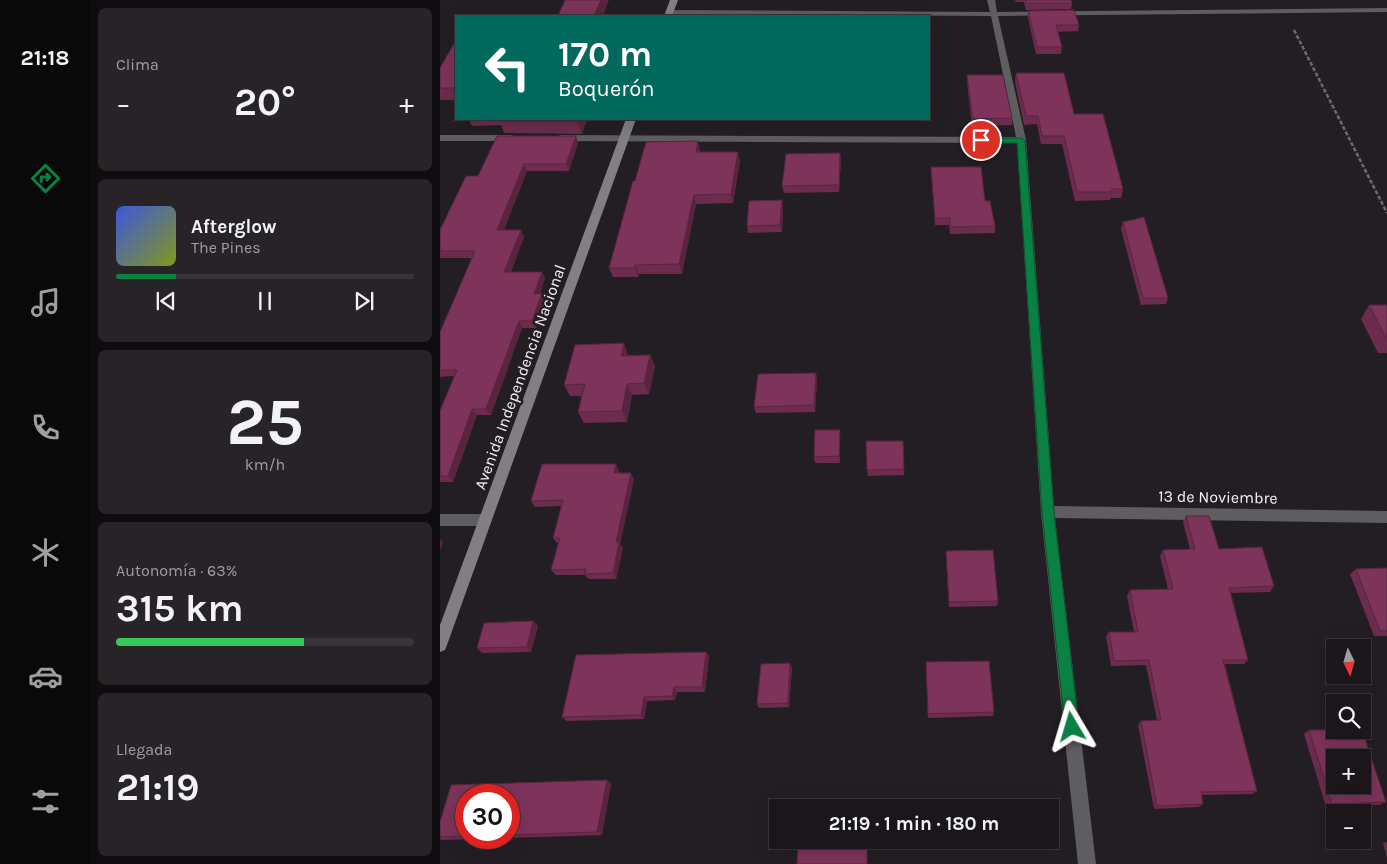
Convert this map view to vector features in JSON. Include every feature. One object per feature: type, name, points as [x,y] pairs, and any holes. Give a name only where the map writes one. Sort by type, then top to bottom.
[{"type":"main road","points":[[669,14],[674,0]]},
{"type":"main road","name":"Avenida Independencia Nacional","points":[[440,645],[631,120]]},
{"type":"street","points":[[991,0],[1021,140],[1048,512],[1087,864]]},
{"type":"street","points":[[669,14],[993,14],[1387,10]]},
{"type":"street","points":[[440,138],[527,138]]},
{"type":"street","points":[[546,138],[1021,140]]},
{"type":"street","name":"13 de Noviembre","points":[[1048,512],[1387,517]]},
{"type":"street","points":[[440,520],[485,520]]},
{"type":"path","points":[[1285,10],[1323,90],[1387,214]]},
{"type":"building","points":[[565,0],[601,0],[594,15],[558,15]]},
{"type":"building","points":[[1026,0],[1071,0],[1072,3],[1026,3]]},
{"type":"building","points":[[1074,10],[1079,25],[1056,25],[1062,47],[1037,47],[1028,11]]},
{"type":"building","points":[[455,42],[455,88],[440,88],[440,68]]},
{"type":"building","points":[[1016,73],[1064,73],[1074,114],[1103,114],[1123,189],[1112,189],[1112,192],[1077,192],[1064,136],[1042,136],[1038,116],[1026,116]]},
{"type":"building","points":[[967,75],[1003,75],[1012,118],[973,119]]},
{"type":"building","points":[[500,120],[578,120],[577,121]]},
{"type":"building","points":[[497,136],[576,136],[566,164],[524,164],[497,230],[521,230],[504,272],[542,272],[534,294],[542,293],[532,321],[519,321],[486,409],[472,409],[448,476],[440,476],[440,411],[457,370],[440,370],[440,332],[475,251],[440,251],[440,230],[466,176],[478,176]]},
{"type":"building","points":[[698,141],[696,152],[738,152],[731,194],[694,195],[679,264],[635,265],[635,268],[609,268],[646,142]]},
{"type":"building","points":[[840,153],[839,185],[782,186],[786,154]]},
{"type":"building","points":[[931,167],[981,167],[985,201],[990,201],[995,226],[950,227],[950,218],[935,218]]},
{"type":"building","points":[[782,200],[780,225],[747,226],[749,201]]},
{"type":"building","points":[[1144,217],[1168,298],[1143,298],[1123,222]]},
{"type":"building","points":[[1369,305],[1387,305],[1387,340]]},
{"type":"building","points":[[624,343],[621,356],[650,355],[644,383],[627,384],[622,411],[578,412],[585,384],[564,385],[575,345]]},
{"type":"building","points":[[816,373],[814,405],[754,407],[758,374]]},
{"type":"building","points":[[815,430],[840,430],[839,456],[814,457]]},
{"type":"building","points":[[866,441],[903,441],[904,469],[867,470]]},
{"type":"building","points":[[542,464],[616,464],[614,473],[631,473],[616,542],[619,542],[613,573],[585,574],[586,569],[551,570],[560,538],[553,538],[563,500],[531,501]]},
{"type":"building","points":[[1186,516],[1209,516],[1219,549],[1262,547],[1274,586],[1229,588],[1248,660],[1223,660],[1257,791],[1201,792],[1203,804],[1157,806],[1141,721],[1161,720],[1149,660],[1114,661],[1109,632],[1138,632],[1130,590],[1173,589],[1163,550],[1195,549]]},
{"type":"building","points":[[993,550],[998,601],[949,602],[946,551]]},
{"type":"building","points":[[1387,568],[1387,631],[1380,631],[1356,569]]},
{"type":"building","points":[[533,621],[527,647],[477,648],[484,623]]},
{"type":"building","points":[[706,652],[702,687],[674,687],[672,696],[644,697],[641,715],[562,717],[576,655]]},
{"type":"building","points":[[989,661],[994,712],[928,714],[926,662]]},
{"type":"building","points":[[790,663],[788,703],[757,704],[761,664]]},
{"type":"building","points":[[1309,730],[1326,730],[1326,739],[1365,739],[1368,749],[1326,749],[1326,785]]},
{"type":"building","points":[[1371,757],[1386,802],[1332,804],[1329,794],[1371,794]]},
{"type":"building","points":[[607,780],[597,832],[520,835],[520,784],[482,784]]},
{"type":"building","points":[[451,785],[455,785],[455,836],[440,837],[440,822]]},
{"type":"building","points":[[798,849],[867,849],[867,864],[797,864]]},
{"type":"route","points":[[981,140],[1021,140],[1048,512],[1072,727]]}]
